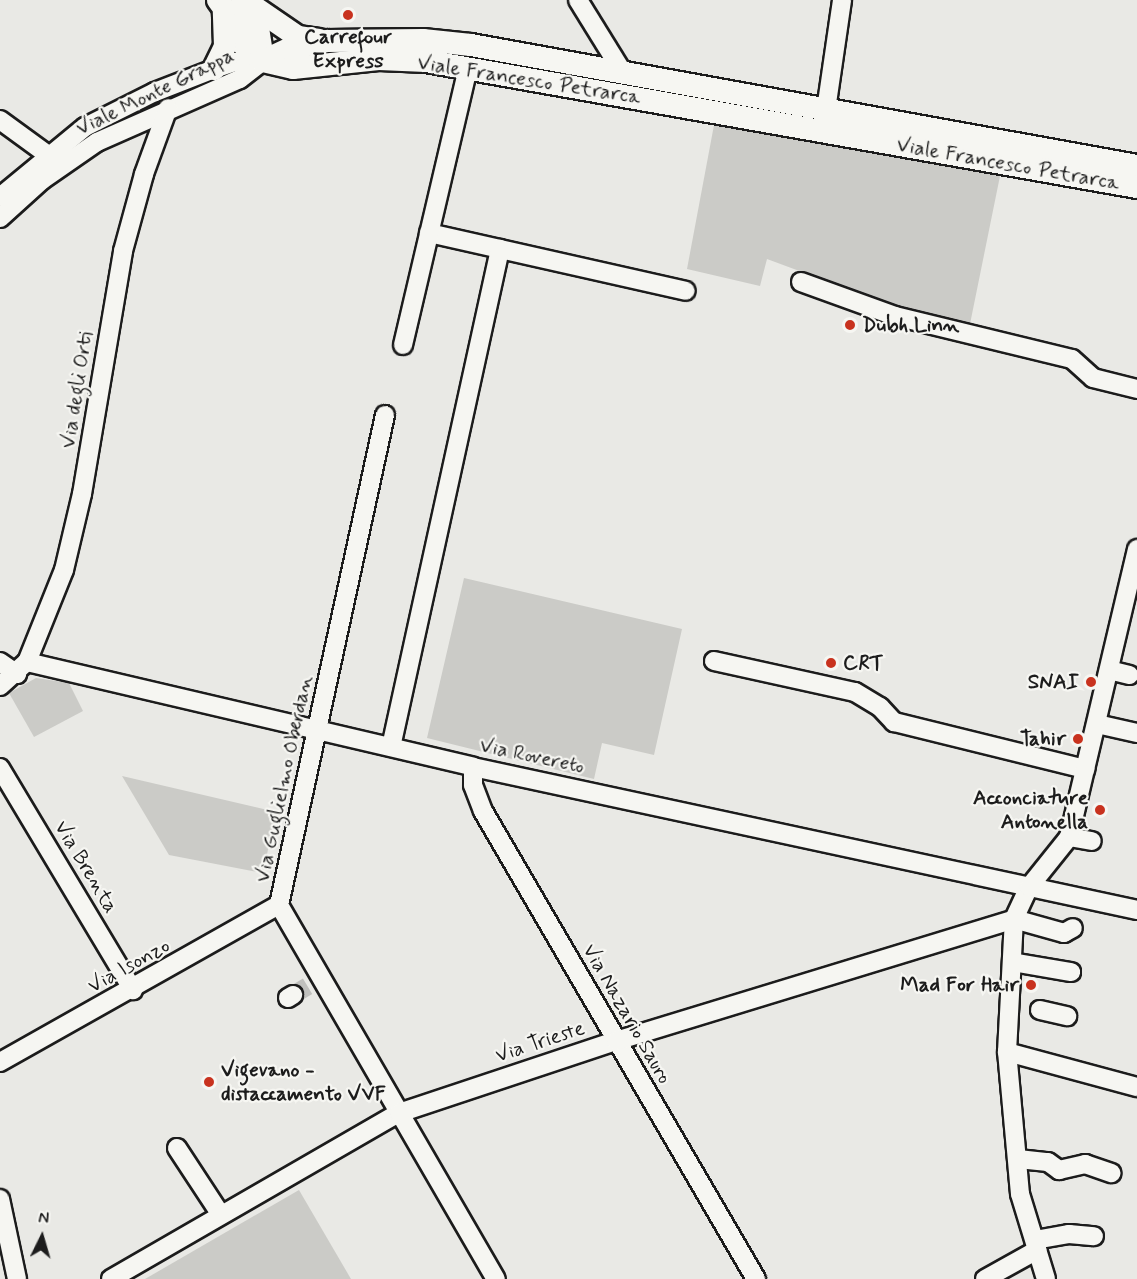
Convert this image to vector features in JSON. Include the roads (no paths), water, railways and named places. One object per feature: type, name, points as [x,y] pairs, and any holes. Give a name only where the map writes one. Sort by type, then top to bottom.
[{"type":"main road","points":[[236,2],[298,37],[327,41]]},
{"type":"main road","points":[[236,2],[244,45],[263,61]]},
{"type":"main road","points":[[214,69],[225,46],[236,2]]},
{"type":"main road","name":"Viale Francesco Petrarca","points":[[263,61],[289,50],[327,41],[423,40],[471,45],[1137,166]]},
{"type":"main road","name":"Viale Francesco Petrarca","points":[[263,61],[293,68],[379,59],[468,67],[1137,187]]},
{"type":"street","points":[[578,0],[623,73]]},
{"type":"street","points":[[826,110],[842,0]]},
{"type":"street","name":"Viale Monte Grappa","points":[[0,197],[48,155],[85,128],[155,92],[214,69],[234,62],[263,61]]},
{"type":"street","name":"Viale Monte Grappa","points":[[0,218],[42,180],[97,142],[168,108],[240,79],[263,61]]},
{"type":"street","points":[[403,345],[468,67]]},
{"type":"street","name":"Via degli Orti","points":[[22,668],[64,570],[82,494],[123,251],[144,174],[168,108]]},
{"type":"street","points":[[0,120],[48,155]]},
{"type":"street","points":[[429,233],[686,291]]},
{"type":"street","points":[[391,747],[500,249]]},
{"type":"street","points":[[801,282],[895,316],[1072,359],[1093,378],[1137,388]]},
{"type":"street","name":"Via Guglielmo Oberdan","points":[[386,415],[279,905],[303,990],[399,1113],[496,1279]]},
{"type":"street","points":[[1046,1279],[1020,1194],[1007,1052],[1014,919],[1029,887],[1069,837],[1109,670],[1133,585],[1137,549]]},
{"type":"street","points":[[714,661],[855,692],[880,707],[894,722],[1085,769]]},
{"type":"street","points":[[0,662],[22,668]]},
{"type":"street","points":[[0,686],[22,668]]},
{"type":"street","name":"Via Rovereto","points":[[22,668],[318,730],[473,767],[1137,910]]},
{"type":"street","points":[[1109,670],[1130,675]]},
{"type":"street","points":[[1097,724],[1137,733]]},
{"type":"street","name":"Via Nazario Sauro","points":[[473,767],[473,785],[483,811],[756,1279]]},
{"type":"street","name":"Via Brenta","points":[[0,768],[133,990]]},
{"type":"street","points":[[1069,837],[1092,842]]},
{"type":"street","name":"Via Isonzo","points":[[0,1062],[133,990],[279,905]]},
{"type":"street","points":[[1014,919],[1064,933],[1073,928]]},
{"type":"street","name":"Via Trieste","points":[[111,1279],[399,1113],[616,1041],[1014,919]]},
{"type":"street","points":[[1012,962],[1071,972]]},
{"type":"street","points":[[1010,1004],[1067,1016]]},
{"type":"street","points":[[1007,1052],[1137,1087]]},
{"type":"street","points":[[177,1148],[221,1215]]},
{"type":"street","points":[[1018,1159],[1048,1162],[1059,1170],[1085,1164],[1111,1173]]},
{"type":"street","points":[[0,1199],[17,1279]]},
{"type":"street","points":[[986,1279],[1036,1245],[1069,1234],[1094,1236]]},
{"type":"tunnel","points":[[293,995],[308,986]]},
{"type":"place","name":"Carrefour Express","points":[[348,15]]},
{"type":"place","name":"Dubh Linn","points":[[850,325]]},
{"type":"place","name":"CRT","points":[[831,663]]},
{"type":"place","name":"SNAI","points":[[1091,682]]},
{"type":"place","name":"Tahir","points":[[1078,739]]},
{"type":"place","name":"Acconciature Antonella","points":[[1100,810]]},
{"type":"place","name":"Mad For Hair","points":[[1031,985]]},
{"type":"place","name":"Vigevano - distaccamento VVF","points":[[209,1082]]}]
